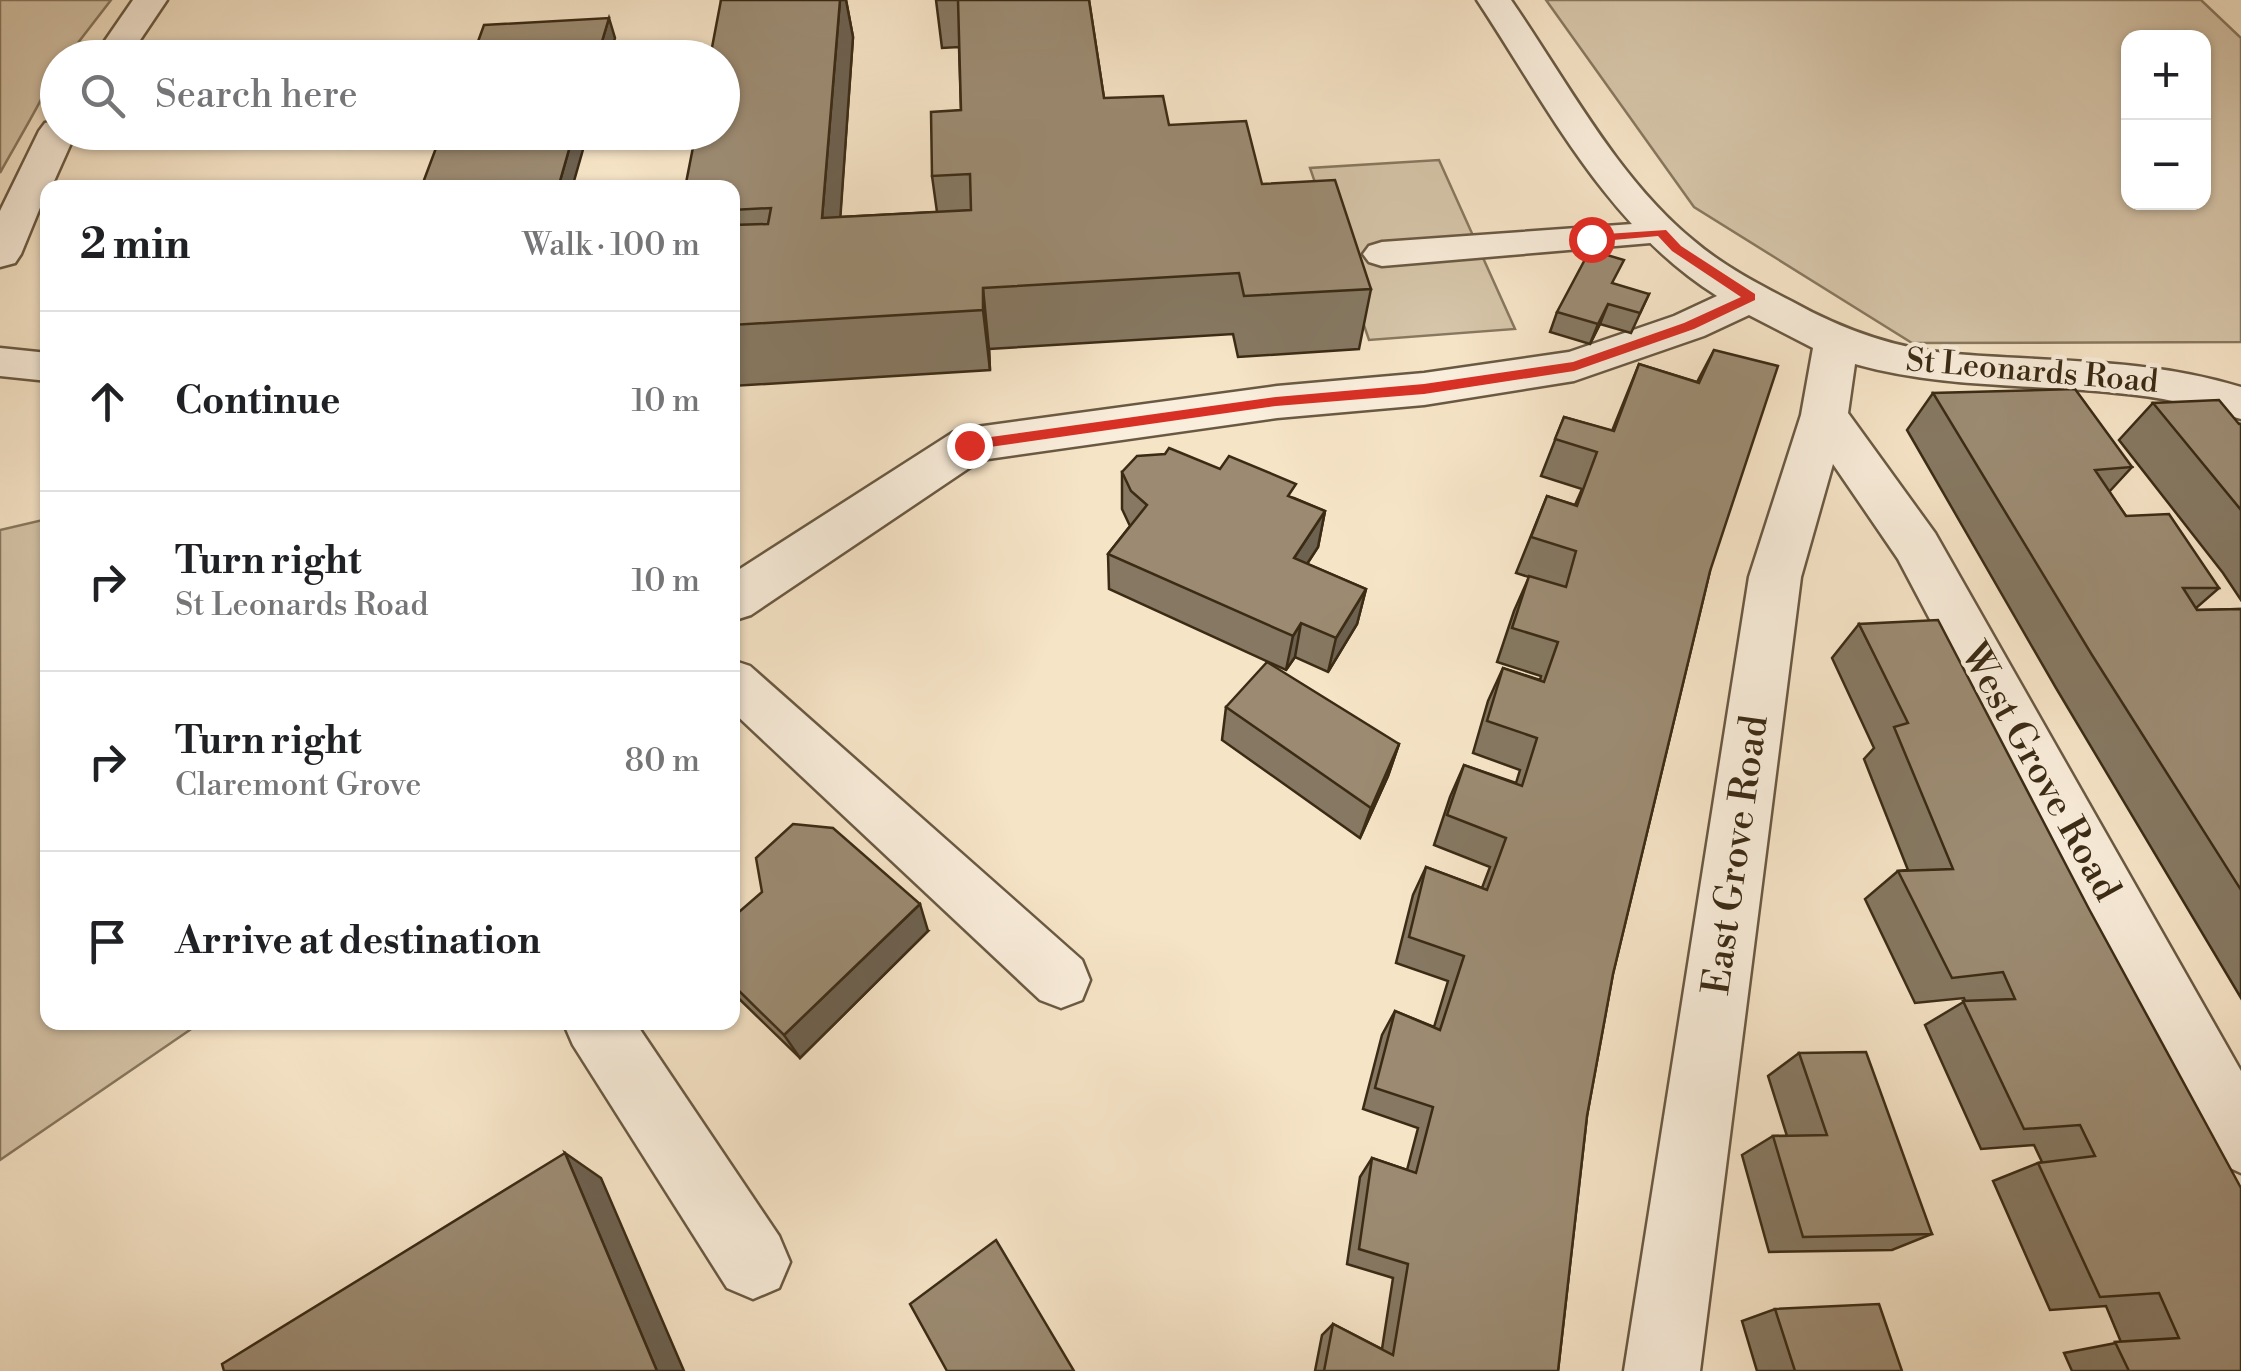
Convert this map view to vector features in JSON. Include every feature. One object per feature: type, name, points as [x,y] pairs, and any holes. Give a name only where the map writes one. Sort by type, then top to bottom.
[{"type":"street","points":[[122,40],[150,0]]},
{"type":"street","name":"St Leonards Road","points":[[1494,0],[1618,180],[1676,248],[1750,297],[1836,344],[1869,355],[1952,369],[2166,381],[2241,404]]},
{"type":"street","points":[[0,254],[49,150]]},
{"type":"street","points":[[740,596],[969,445],[1276,402],[1424,389],[1574,366],[1689,326],[1750,297]]},
{"type":"street","name":"East Grove Road","points":[[1662,1371],[1776,576],[1824,415],[1836,344]]},
{"type":"street","name":"West Grove Road","points":[[1824,415],[1916,548],[2241,1138]]},
{"type":"street","points":[[601,1030],[753,1262]]},
{"type":"lane","points":[[1382,254],[1662,232]]},
{"type":"lane","points":[[0,362],[40,365]]},
{"type":"lane","points":[[740,687],[1061,980]]},
{"type":"shaded area","points":[[0,0],[111,0],[80,40],[40,40],[40,101],[0,173]]},
{"type":"shaded area","points":[[1546,0],[2201,0],[2241,38],[2241,342],[1912,343],[1694,207]]},
{"type":"shaded area","points":[[1439,160],[1515,329],[1369,340],[1310,168]]},
{"type":"shaded area","points":[[40,521],[40,1030],[190,1030],[0,1160],[0,530]]},
{"type":"building","points":[[721,0],[840,0],[822,218],[971,210],[970,174],[932,176],[931,112],[961,110],[958,0],[1089,0],[1104,98],[1163,96],[1169,125],[1246,121],[1262,184],[1335,180],[1371,289],[1244,296],[1239,273],[983,288],[983,310],[740,325],[740,225],[768,224],[771,208],[740,210],[740,180],[687,180],[692,150],[740,150],[740,40],[713,40]]},
{"type":"building","points":[[609,18],[602,40],[479,40],[484,25]]},
{"type":"building","points":[[435,150],[569,150],[560,180],[424,180]]},
{"type":"building","points":[[1590,250],[1624,260],[1612,283],[1649,294],[1640,313],[1608,304],[1598,324],[1557,312]]},
{"type":"building","points":[[1714,350],[1778,366],[1710,571],[1613,974],[1587,1116],[1558,1371],[1324,1371],[1333,1324],[1393,1355],[1408,1264],[1359,1249],[1372,1158],[1416,1173],[1433,1107],[1375,1088],[1395,1011],[1440,1030],[1464,956],[1409,937],[1426,867],[1487,890],[1506,838],[1447,815],[1464,765],[1522,786],[1537,738],[1487,721],[1503,668],[1544,682],[1558,642],[1512,628],[1529,576],[1566,587],[1576,551],[1531,537],[1547,496],[1577,506],[1597,452],[1555,439],[1564,417],[1614,431],[1639,364],[1699,383]]},
{"type":"building","points":[[2075,389],[2132,467],[2095,470],[2126,516],[2169,514],[2219,588],[2183,588],[2197,610],[2241,609],[2241,890],[1933,393]]},
{"type":"building","points":[[2219,400],[2241,424],[2241,510],[2153,403]]},
{"type":"building","points":[[1169,448],[1220,469],[1229,456],[1296,484],[1288,496],[1325,511],[1294,558],[1366,589],[1336,638],[1301,623],[1293,636],[1108,554],[1147,505],[1131,491],[1122,472],[1137,456],[1165,454]]},
{"type":"building","points":[[1938,620],[2241,1188],[2241,1371],[2129,1371],[2115,1342],[2179,1338],[2159,1293],[2100,1297],[2038,1163],[2095,1156],[2080,1125],[2024,1129],[1963,1001],[2015,999],[2003,972],[1952,978],[1898,871],[1953,869],[1894,727],[1908,723],[1859,624]]},
{"type":"building","points":[[1267,662],[1399,744],[1371,808],[1226,707]]},
{"type":"building","points":[[793,824],[833,828],[920,904],[784,1035],[740,992],[740,911],[762,892],[756,858]]},
{"type":"building","points":[[1866,1052],[1932,1234],[1803,1237],[1773,1136],[1827,1135],[1799,1053]]},
{"type":"building","points":[[565,1153],[657,1371],[224,1371],[222,1364]]},
{"type":"building","points":[[996,1240],[1074,1371],[947,1371],[910,1304]]},
{"type":"building","points":[[1879,1304],[1902,1371],[1795,1371],[1775,1309]]},
{"type":"route","points":[[969,445],[1276,402],[1424,389],[1574,366],[1689,326],[1750,297],[1676,248],[1662,232],[1591,239]]}]
